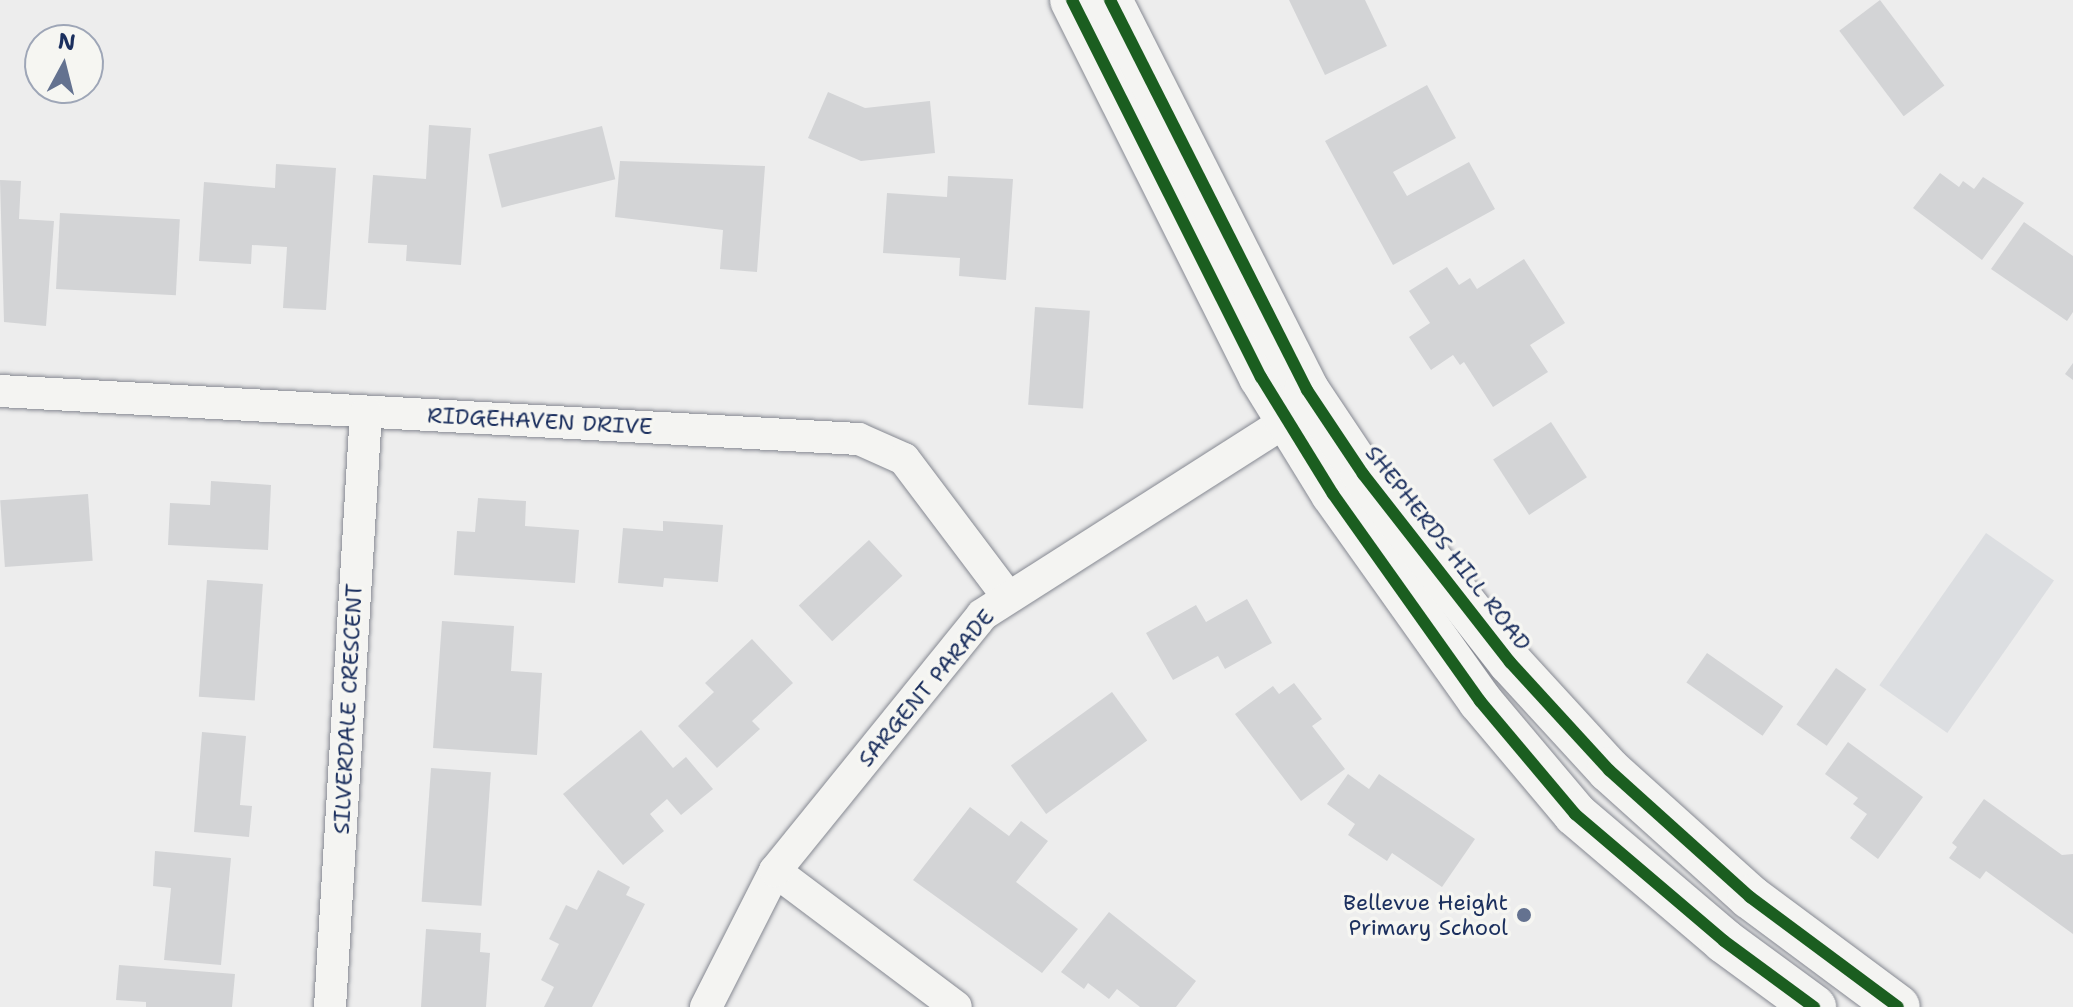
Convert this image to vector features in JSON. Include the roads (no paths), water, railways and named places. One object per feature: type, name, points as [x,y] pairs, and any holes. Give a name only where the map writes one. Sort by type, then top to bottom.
[{"type":"main road","name":"SHEPHERDS HILL ROAD","points":[[1072,0],[1301,411],[1363,474],[1510,662],[1609,770],[1750,897],[1898,1007]]},
{"type":"main road","name":"SHEPHERDS HILL ROAD","points":[[1110,0],[1301,411],[1333,494],[1480,701],[1575,814],[1724,941],[1814,1007]]},
{"type":"street","name":"RIDGEHAVEN DRIVE","points":[[0,391],[859,439],[904,459],[1008,597]]},
{"type":"street","name":"SARGENT PARADE","points":[[706,1007],[775,871],[982,615],[1301,411]]},
{"type":"street","name":"SILVERDALE CRESCENT","points":[[330,1007],[366,412]]},
{"type":"street","points":[[775,871],[956,1007]]},
{"type":"place","name":"Bellevue Height Primary School","points":[[1524,915]]}]
